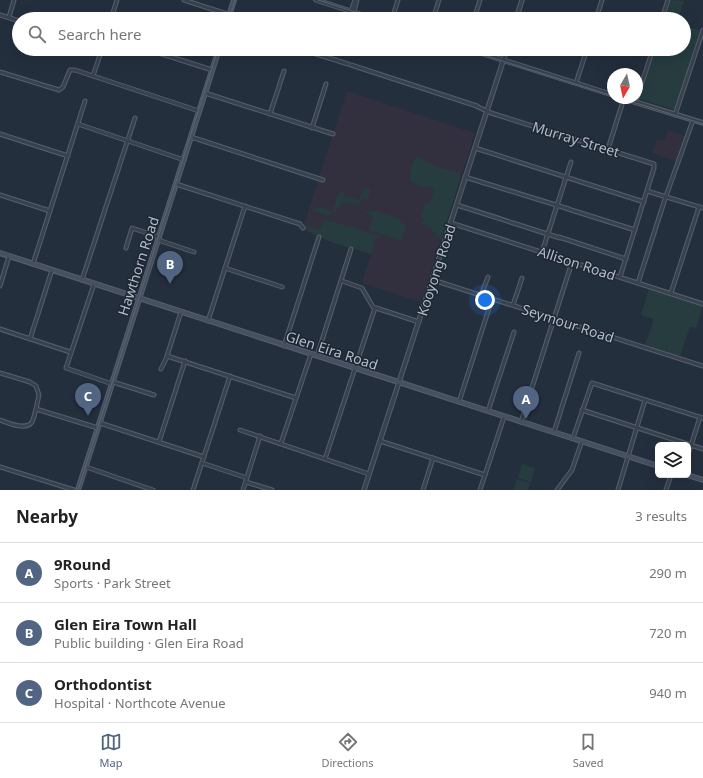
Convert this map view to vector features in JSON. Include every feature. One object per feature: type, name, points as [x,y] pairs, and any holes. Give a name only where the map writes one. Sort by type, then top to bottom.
[{"type":"main road","points":[[230,12],[234,0]]},
{"type":"main road","name":"Hawthorn Road","points":[[78,490],[217,56]]},
{"type":"main road","name":"Glen Eira Road","points":[[0,253],[354,369],[655,465]]},
{"type":"main road","points":[[691,476],[703,480]]},
{"type":"street","points":[[9,17],[14,0]]},
{"type":"street","points":[[114,12],[118,0]]},
{"type":"street","points":[[184,0],[216,12]]},
{"type":"street","points":[[318,0],[353,12],[356,0]]},
{"type":"street","points":[[394,12],[398,0]]},
{"type":"street","points":[[435,12],[439,0]]},
{"type":"street","points":[[476,12],[480,0]]},
{"type":"street","points":[[518,12],[522,0]]},
{"type":"street","points":[[598,12],[602,0]]},
{"type":"street","points":[[664,12],[668,0]]},
{"type":"street","points":[[0,15],[12,18]]},
{"type":"street","points":[[676,115],[703,30]]},
{"type":"street","points":[[93,76],[100,56]]},
{"type":"street","points":[[168,56],[212,70]]},
{"type":"street","name":"Murray Street","points":[[322,56],[654,165],[647,191]]},
{"type":"street","points":[[490,56],[607,93]]},
{"type":"street","name":"Kooyong Road","points":[[364,490],[504,56]]},
{"type":"street","points":[[576,83],[584,56]]},
{"type":"street","points":[[643,79],[650,56]]},
{"type":"street","points":[[0,72],[59,90],[63,87],[70,70],[75,70],[200,110]]},
{"type":"street","points":[[270,114],[284,71]]},
{"type":"street","points":[[312,128],[326,84]]},
{"type":"street","points":[[205,93],[333,134]]},
{"type":"street","points":[[34,264],[86,101]]},
{"type":"street","points":[[643,101],[703,124]]},
{"type":"street","points":[[608,149],[621,104]]},
{"type":"street","points":[[83,281],[135,118]]},
{"type":"street","points":[[638,283],[692,120]]},
{"type":"street","points":[[78,125],[184,159]]},
{"type":"street","points":[[0,134],[68,156]]},
{"type":"street","points":[[191,137],[322,180]]},
{"type":"street","points":[[475,148],[644,202]]},
{"type":"street","points":[[542,252],[571,162]]},
{"type":"street","points":[[466,177],[635,230]]},
{"type":"street","points":[[176,184],[300,224],[303,228]]},
{"type":"street","points":[[620,277],[647,191],[703,208]]},
{"type":"street","points":[[0,195],[50,211]]},
{"type":"street","points":[[457,205],[626,259]]},
{"type":"street","points":[[208,321],[245,206]]},
{"type":"street","points":[[671,294],[699,207]]},
{"type":"street","name":"Allison Road","points":[[451,223],[703,304]]},
{"type":"street","points":[[126,248],[132,228],[194,252]]},
{"type":"street","points":[[284,346],[319,237]]},
{"type":"street","points":[[317,356],[351,249]]},
{"type":"street","points":[[0,286],[9,256]]},
{"type":"street","points":[[521,422],[572,262]]},
{"type":"street","points":[[225,268],[282,287]]},
{"type":"street","points":[[30,339],[52,270]]},
{"type":"street","points":[[481,295],[488,277]]},
{"type":"street","points":[[513,305],[522,278]]},
{"type":"street","name":"Seymour Road","points":[[432,280],[703,366]]},
{"type":"street","points":[[342,281],[362,288],[375,308],[419,322]]},
{"type":"street","points":[[94,284],[70,352],[66,365],[67,369],[154,395]]},
{"type":"street","points":[[459,402],[492,299]]},
{"type":"street","points":[[325,459],[375,308]]},
{"type":"street","points":[[161,369],[167,356],[181,312]]},
{"type":"street","points":[[0,329],[70,352]]},
{"type":"street","points":[[488,412],[514,332]]},
{"type":"street","points":[[554,432],[579,353]]},
{"type":"street","points":[[281,443],[311,354]]},
{"type":"street","points":[[167,356],[296,398]]},
{"type":"street","points":[[159,442],[185,362]]},
{"type":"street","points":[[0,373],[30,382],[36,386],[39,395],[32,422],[27,426],[21,426],[0,420]]},
{"type":"street","points":[[193,490],[230,376]]},
{"type":"street","points":[[573,438],[591,384],[701,418],[691,445],[703,448]]},
{"type":"street","points":[[618,490],[646,400]]},
{"type":"street","points":[[36,409],[98,428]]},
{"type":"street","points":[[582,410],[681,442]]},
{"type":"street","points":[[480,490],[504,416]]},
{"type":"street","points":[[100,423],[204,457]]},
{"type":"street","points":[[240,430],[369,474]]},
{"type":"street","points":[[243,490],[260,436]]},
{"type":"street","points":[[380,441],[485,474]]},
{"type":"street","points":[[557,490],[572,470],[582,441]]},
{"type":"street","points":[[423,490],[433,458]]},
{"type":"street","points":[[202,463],[272,490]]},
{"type":"street","points":[[0,467],[74,490]]},
{"type":"street","points":[[86,467],[153,490]]},
{"type":"street","points":[[666,490],[670,478]]},
{"type":"shaded area","points":[[347,91],[475,133],[421,302],[362,283],[371,254],[323,238],[308,232],[303,227]]},
{"type":"shaded area","points":[[668,130],[685,136],[677,161],[652,153],[657,139],[665,141]]},
{"type":"green space","points":[[671,0],[684,1],[680,12],[667,12]]},
{"type":"green space","points":[[691,28],[700,30],[675,110],[643,100],[643,89],[653,56],[691,56]]},
{"type":"green space","points":[[416,156],[438,167],[460,173],[461,176],[441,240],[427,225],[422,224],[424,219],[421,218],[425,203],[429,204],[435,189],[424,186],[422,187],[410,181],[411,168]]},
{"type":"green space","points":[[365,187],[371,190],[367,201],[363,198],[358,204],[365,210],[372,212],[373,210],[399,219],[406,227],[401,241],[369,230],[373,217],[357,205],[343,202],[336,211],[328,216],[314,211],[315,207],[317,208],[318,206],[332,212],[340,191],[345,192],[343,197],[347,198],[348,196],[359,200]]},
{"type":"green space","points":[[324,220],[349,226],[382,237],[376,237],[371,254],[326,240],[310,232],[304,227],[304,225],[320,230]]},
{"type":"green space","points":[[649,288],[703,305],[696,328],[690,327],[680,356],[645,345],[654,319],[641,315]]},
{"type":"green space","points":[[522,464],[535,468],[531,482],[518,478]]},
{"type":"green space","points":[[517,479],[530,483],[528,490],[513,490]]},
{"type":"tram line","points":[[231,12],[235,0]]},
{"type":"tram line","points":[[318,0],[355,12]]},
{"type":"tram line","points":[[78,490],[216,56]]},
{"type":"tram line","points":[[487,56],[607,94]]},
{"type":"tram line","points":[[639,104],[703,124]]},
{"type":"place","name":"Glen Eira Town Hall","points":[[170,284]]},
{"type":"place","name":"Orthodontist","points":[[88,416]]},
{"type":"place","name":"9Round","points":[[526,419]]}]
